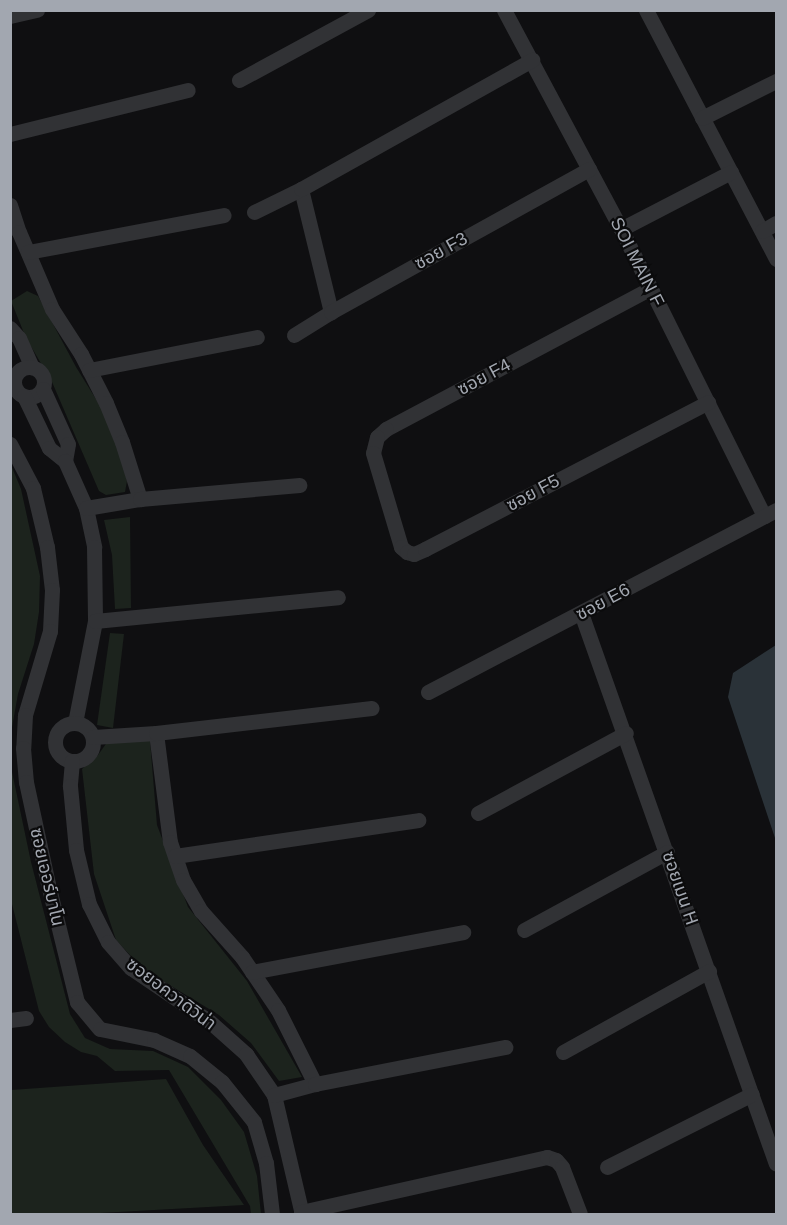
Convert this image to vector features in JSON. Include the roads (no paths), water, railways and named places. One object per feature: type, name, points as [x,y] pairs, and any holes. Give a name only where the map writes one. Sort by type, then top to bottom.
[{"type":"street","points":[[10,16],[37,10]]},
{"type":"street","points":[[239,80],[368,10]]},
{"type":"street","name":"SOI MAIN F","points":[[504,10],[621,229],[708,402],[770,513]]},
{"type":"street","points":[[646,10],[777,259]]},
{"type":"street","points":[[254,212],[301,189],[532,60]]},
{"type":"street","points":[[702,118],[777,81]]},
{"type":"street","points":[[10,134],[188,90]]},
{"type":"street","name":"ซอย F3","points":[[294,335],[331,312],[589,169]]},
{"type":"street","points":[[621,229],[731,172]]},
{"type":"street","points":[[301,189],[331,312]]},
{"type":"street","points":[[10,205],[52,309],[89,370],[122,442],[140,499]]},
{"type":"street","points":[[28,252],[224,215]]},
{"type":"street","points":[[762,231],[777,223]]},
{"type":"street","name":"ซอย F4","points":[[387,500],[373,453],[377,437],[386,429],[651,288]]},
{"type":"street","points":[[10,328],[19,338],[32,367],[42,374],[43,389],[68,444],[65,461]]},
{"type":"street","points":[[89,370],[257,337]]},
{"type":"street","points":[[32,367],[13,372],[15,389],[24,396],[49,448],[65,461],[86,508],[94,547],[95,621],[75,723]]},
{"type":"street","points":[[24,396],[36,396],[43,389]]},
{"type":"street","name":"ซอย F5","points":[[387,500],[402,547],[414,554],[708,402]]},
{"type":"street","name":"ซอยเออร์บาโน","points":[[10,444],[33,488],[47,547],[52,590],[50,631],[25,715],[23,748],[26,782],[77,1002],[100,1029],[154,1040],[190,1056],[222,1082],[254,1122],[266,1163],[272,1215]]},
{"type":"street","points":[[86,508],[140,499],[299,485]]},
{"type":"street","name":"ซอย E6","points":[[428,692],[770,513]]},
{"type":"street","points":[[95,621],[338,597]]},
{"type":"street","name":"ซอยเมน H","points":[[581,613],[626,733],[777,1164]]},
{"type":"street","points":[[93,737],[156,733],[372,708]]},
{"type":"street","points":[[68,723],[75,723],[86,727],[94,743],[89,754],[78,761],[60,756],[54,744],[58,731],[68,723]]},
{"type":"street","points":[[156,733],[170,842],[183,880],[201,911],[252,972],[278,1010],[315,1084]]},
{"type":"street","points":[[478,813],[626,733]]},
{"type":"street","name":"ซอยอควาดิวิน่า","points":[[72,761],[70,786],[76,850],[89,904],[108,942],[131,968],[209,1021],[246,1054],[274,1095],[301,1213]]},
{"type":"street","points":[[175,856],[418,820]]},
{"type":"street","points":[[524,930],[667,852]]},
{"type":"street","points":[[252,972],[463,932]]},
{"type":"street","points":[[563,1052],[709,971]]},
{"type":"street","points":[[274,1095],[315,1084],[505,1047]]},
{"type":"street","points":[[608,1167],[752,1094]]},
{"type":"street","points":[[301,1213],[547,1157],[556,1160],[562,1167],[580,1215]]}]
